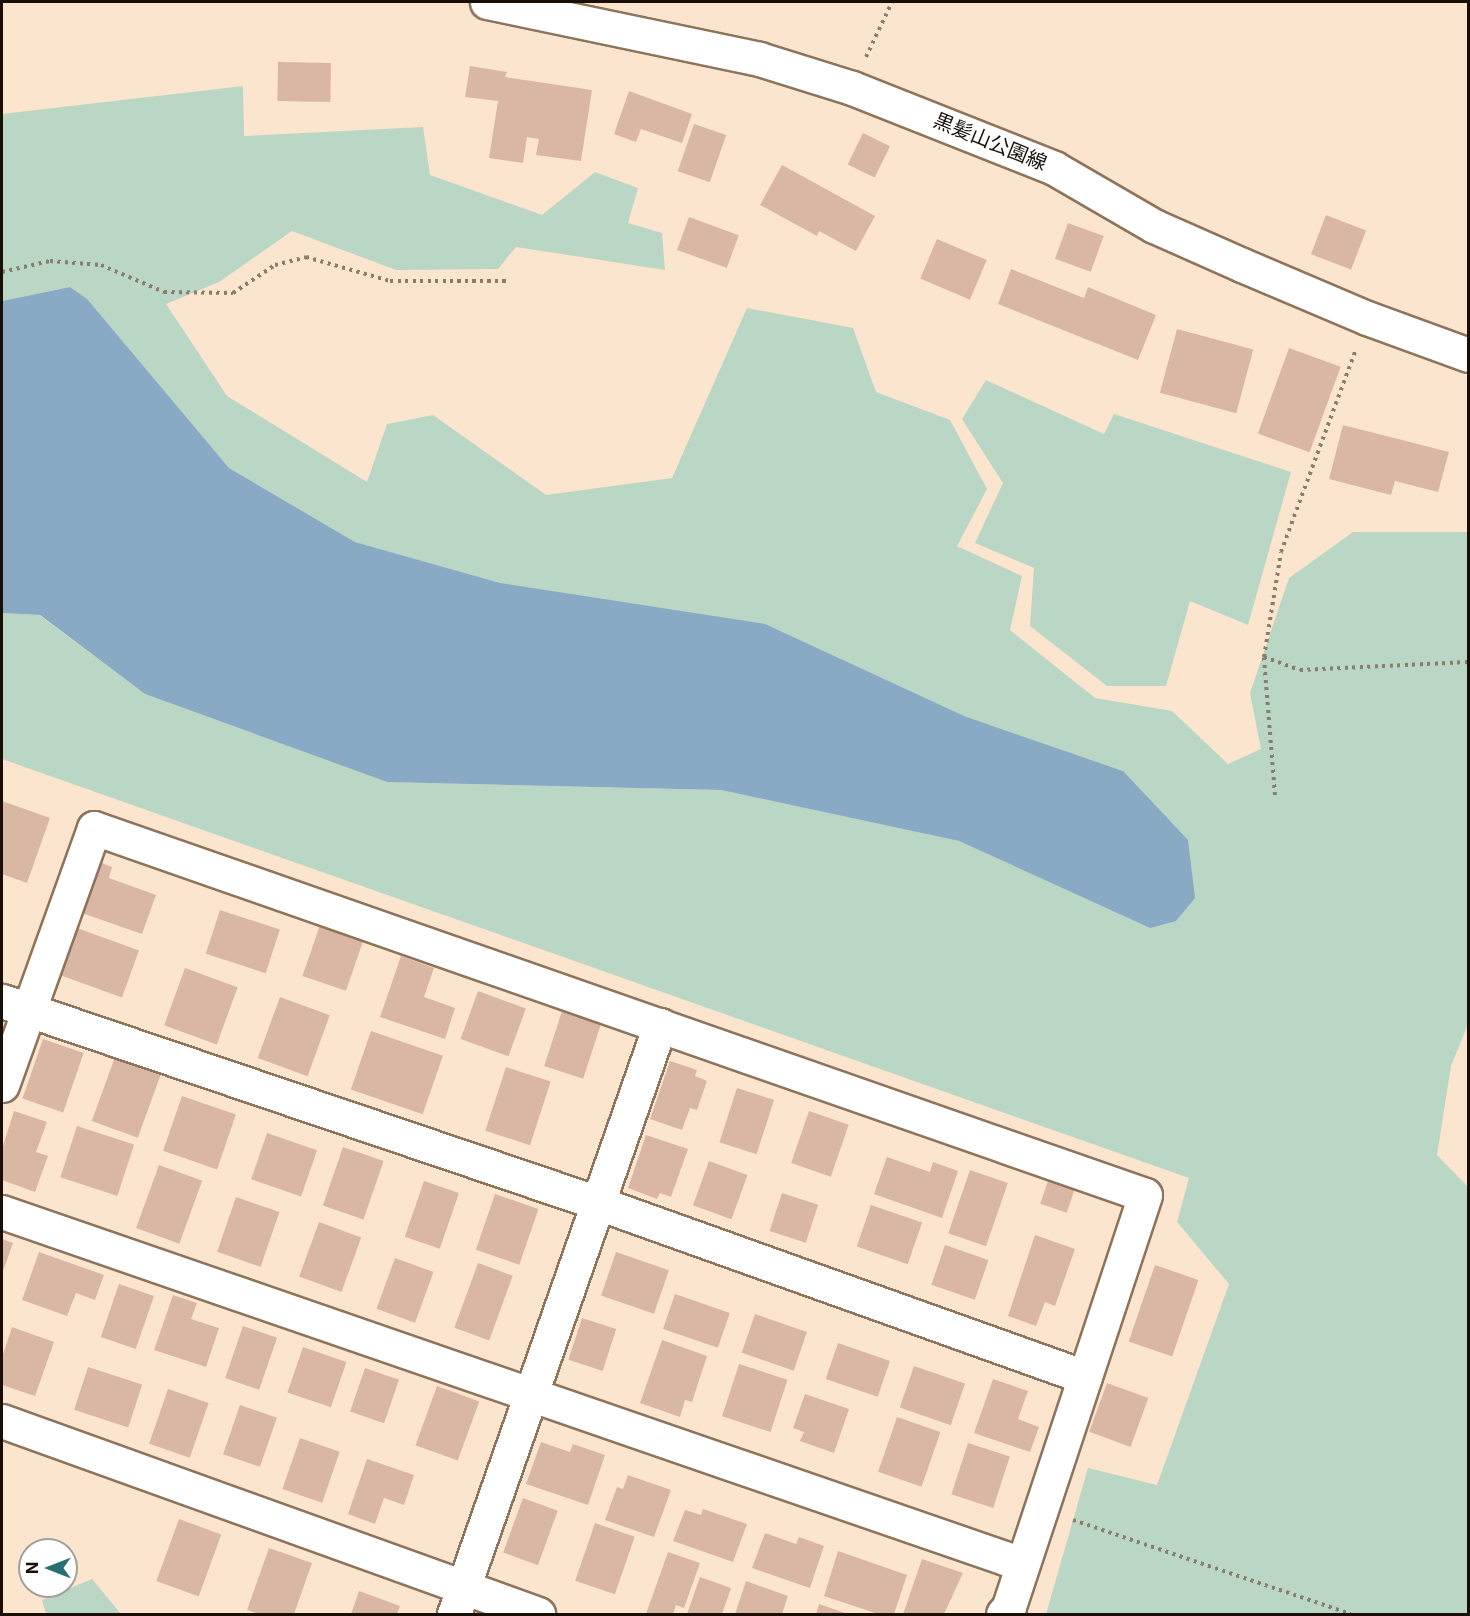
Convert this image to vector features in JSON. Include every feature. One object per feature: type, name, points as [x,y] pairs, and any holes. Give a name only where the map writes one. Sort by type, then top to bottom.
[{"type":"street","name":"黒髪山公園線","points":[[487,2],[759,59],[852,88],[1054,168],[1154,226],[1367,318],[1468,355]]},
{"type":"street","points":[[2,1085],[15,1005],[94,828],[1145,1195],[1040,1509],[1010,1607],[1004,1614]]},
{"type":"street","points":[[15,1005],[598,1203],[1084,1377]]},
{"type":"street","points":[[458,1601],[660,1025]]},
{"type":"street","points":[[2,1212],[1022,1564]]},
{"type":"street","points":[[2,1421],[458,1601],[538,1614]]},
{"type":"path","points":[[852,88],[892,2]]},
{"type":"path","points":[[2,272],[50,261],[101,265],[164,292],[233,293],[275,265],[306,257],[390,281],[510,281]]},
{"type":"path","points":[[1275,795],[1264,657],[1281,552],[1367,318]]},
{"type":"path","points":[[1264,657],[1300,670],[1468,662]]},
{"type":"path","points":[[1040,1509],[1350,1614]]},
{"type":"green space","points":[[243,86],[244,136],[423,127],[430,175],[542,215],[595,172],[638,188],[628,223],[662,233],[665,270],[516,247],[498,269],[396,270],[292,231],[219,282],[166,304],[227,396],[367,482],[387,424],[433,415],[546,495],[672,478],[747,308],[853,328],[876,392],[950,420],[987,489],[957,546],[1022,576],[1010,630],[1095,698],[1172,711],[1228,764],[1261,749],[1250,693],[1289,578],[1353,532],[1468,532],[1468,1024],[1451,1066],[1437,1155],[1468,1187],[1468,1614],[1046,1614],[1088,1468],[1157,1485],[1229,1284],[1177,1222],[1189,1178],[2,759],[2,613],[39,615],[145,694],[387,782],[721,790],[959,841],[1150,928],[1123,771],[964,716],[355,542],[229,468],[86,299],[70,287],[2,301],[2,114]]},
{"type":"green space","points":[[986,380],[1104,434],[1114,414],[1291,472],[1248,625],[1190,601],[1166,686],[1107,686],[1030,626],[1034,568],[975,543],[1003,483],[962,419]]},
{"type":"green space","points":[[92,1579],[121,1614],[46,1614],[42,1600],[78,1598],[78,1585]]},
{"type":"water","points":[[70,287],[87,299],[229,468],[355,542],[500,583],[765,624],[964,716],[1123,771],[1188,840],[1195,898],[1176,921],[1150,928],[959,841],[721,790],[387,782],[145,694],[40,615],[2,613],[2,301]]},
{"type":"building","points":[[278,62],[331,63],[330,102],[277,101]]},
{"type":"building","points":[[470,66],[507,72],[505,77],[592,90],[581,161],[536,155],[539,139],[527,137],[523,163],[489,158],[498,101],[465,97]]},
{"type":"building","points":[[629,91],[692,114],[682,143],[641,129],[636,142],[614,134]]},
{"type":"building","points":[[694,124],[726,135],[710,182],[678,171]]},
{"type":"building","points":[[863,133],[890,146],[875,178],[848,164]]},
{"type":"building","points":[[782,165],[875,216],[856,251],[819,231],[817,236],[760,205]]},
{"type":"building","points":[[1326,215],[1366,230],[1351,270],[1311,254]]},
{"type":"building","points":[[689,217],[739,235],[727,268],[677,250]]},
{"type":"building","points":[[1068,223],[1104,236],[1091,272],[1055,259]]},
{"type":"building","points":[[937,239],[987,260],[970,300],[920,279]]},
{"type":"building","points":[[1011,269],[1084,298],[1088,287],[1156,315],[1138,360],[998,304]]},
{"type":"building","points":[[1177,329],[1253,349],[1236,413],[1160,393]]},
{"type":"building","points":[[1289,348],[1341,367],[1310,452],[1258,434]]},
{"type":"building","points":[[1343,425],[1449,452],[1438,492],[1395,481],[1391,495],[1329,479]]},
{"type":"building","points":[[2,801],[50,818],[27,883],[2,874]]},
{"type":"building","points":[[97,861],[112,867],[109,878],[156,895],[142,934],[79,912]]},
{"type":"building","points":[[220,910],[280,929],[266,973],[206,954]]},
{"type":"building","points":[[321,922],[364,937],[346,991],[302,976]]},
{"type":"building","points":[[77,928],[139,951],[122,998],[60,975]]},
{"type":"building","points":[[401,956],[434,968],[424,997],[455,1008],[445,1039],[380,1017]]},
{"type":"building","points":[[185,968],[238,987],[217,1044],[164,1025]]},
{"type":"building","points":[[478,991],[526,1008],[508,1056],[461,1039]]},
{"type":"building","points":[[280,997],[330,1015],[308,1076],[258,1058]]},
{"type":"building","points":[[563,1008],[602,1021],[583,1079],[544,1066]]},
{"type":"building","points":[[371,1031],[443,1056],[423,1114],[351,1090]]},
{"type":"building","points":[[43,1039],[84,1053],[63,1113],[22,1099]]},
{"type":"building","points":[[115,1057],[161,1074],[138,1138],[92,1121]]},
{"type":"building","points":[[670,1061],[697,1070],[695,1076],[707,1081],[697,1110],[690,1108],[682,1130],[650,1119]]},
{"type":"building","points":[[506,1067],[551,1082],[530,1145],[485,1131]]},
{"type":"building","points":[[737,1088],[774,1100],[756,1154],[719,1142]]},
{"type":"building","points":[[182,1096],[236,1115],[217,1169],[163,1151]]},
{"type":"building","points":[[14,1111],[47,1122],[36,1152],[48,1156],[35,1192],[2,1180],[2,1149]]},
{"type":"building","points":[[809,1111],[849,1125],[831,1177],[791,1163]]},
{"type":"building","points":[[77,1126],[134,1145],[117,1196],[60,1177]]},
{"type":"building","points":[[267,1133],[317,1150],[301,1197],[251,1179]]},
{"type":"building","points":[[646,1135],[688,1149],[671,1197],[660,1193],[657,1199],[628,1188]]},
{"type":"building","points":[[343,1147],[384,1161],[363,1220],[323,1206]]},
{"type":"building","points":[[887,1157],[930,1172],[933,1162],[958,1171],[942,1218],[874,1194]]},
{"type":"building","points":[[709,1161],[748,1175],[731,1219],[693,1205]]},
{"type":"building","points":[[159,1165],[202,1181],[179,1244],[136,1228]]},
{"type":"building","points":[[970,1170],[1008,1183],[986,1246],[948,1233]]},
{"type":"building","points":[[424,1181],[459,1193],[440,1249],[405,1237]]},
{"type":"building","points":[[1048,1181],[1074,1190],[1067,1213],[1040,1204]]},
{"type":"building","points":[[782,1193],[818,1205],[806,1243],[770,1231]]},
{"type":"building","points":[[495,1194],[538,1209],[519,1265],[476,1250]]},
{"type":"building","points":[[236,1197],[279,1212],[261,1267],[217,1252]]},
{"type":"building","points":[[871,1205],[922,1223],[908,1264],[857,1247]]},
{"type":"building","points":[[319,1222],[361,1237],[341,1292],[299,1277]]},
{"type":"building","points":[[1035,1235],[1075,1249],[1055,1306],[1045,1302],[1036,1326],[1008,1316]]},
{"type":"building","points":[[2,1239],[13,1243],[2,1274]]},
{"type":"building","points":[[945,1245],[988,1260],[975,1300],[931,1285]]},
{"type":"building","points":[[39,1252],[104,1275],[95,1300],[76,1293],[67,1316],[22,1300]]},
{"type":"building","points":[[616,1252],[669,1270],[654,1314],[601,1295]]},
{"type":"building","points":[[395,1258],[434,1272],[415,1323],[377,1309]]},
{"type":"building","points":[[478,1263],[513,1276],[489,1340],[454,1328]]},
{"type":"building","points":[[1155,1265],[1198,1280],[1172,1357],[1129,1342]]},
{"type":"building","points":[[119,1284],[154,1296],[136,1349],[101,1337]]},
{"type":"building","points":[[675,1294],[730,1313],[718,1348],[663,1329]]},
{"type":"building","points":[[173,1295],[197,1303],[191,1319],[219,1328],[206,1367],[154,1350]]},
{"type":"building","points":[[755,1314],[807,1332],[794,1371],[742,1353]]},
{"type":"building","points":[[582,1318],[616,1329],[603,1371],[568,1360]]},
{"type":"building","points":[[243,1326],[277,1338],[259,1390],[225,1378]]},
{"type":"building","points":[[12,1327],[54,1342],[35,1396],[2,1385],[2,1357]]},
{"type":"building","points":[[662,1340],[707,1356],[692,1402],[685,1400],[680,1417],[640,1403]]},
{"type":"building","points":[[838,1343],[890,1361],[878,1397],[826,1379]]},
{"type":"building","points":[[303,1347],[346,1362],[331,1407],[287,1392]]},
{"type":"building","points":[[739,1364],[788,1380],[771,1432],[722,1416]]},
{"type":"building","points":[[914,1366],[965,1384],[951,1425],[900,1408]]},
{"type":"building","points":[[88,1367],[142,1385],[128,1427],[74,1410]]},
{"type":"building","points":[[365,1368],[399,1380],[384,1423],[350,1411]]},
{"type":"building","points":[[993,1379],[1028,1391],[1018,1419],[1039,1427],[1030,1452],[974,1433]]},
{"type":"building","points":[[1107,1383],[1148,1398],[1131,1447],[1089,1432]]},
{"type":"building","points":[[437,1386],[479,1401],[458,1461],[415,1445]]},
{"type":"building","points":[[168,1389],[209,1403],[190,1458],[149,1444]]},
{"type":"building","points":[[805,1394],[849,1409],[834,1453],[800,1441],[804,1432],[793,1428]]},
{"type":"building","points":[[240,1405],[277,1418],[260,1467],[223,1454]]},
{"type":"building","points":[[897,1417],[940,1432],[922,1487],[878,1472]]},
{"type":"building","points":[[300,1438],[340,1452],[322,1503],[282,1489]]},
{"type":"building","points":[[541,1442],[570,1452],[573,1444],[605,1455],[588,1505],[526,1484]]},
{"type":"building","points":[[968,1443],[1010,1457],[993,1508],[951,1494]]},
{"type":"building","points":[[367,1459],[414,1475],[404,1505],[384,1498],[375,1524],[348,1514]]},
{"type":"building","points":[[628,1475],[671,1490],[654,1537],[605,1520],[617,1487],[623,1489]]},
{"type":"building","points":[[523,1498],[558,1511],[538,1565],[503,1553]]},
{"type":"building","points":[[703,1509],[747,1524],[733,1562],[673,1541],[685,1510],[701,1515]]},
{"type":"building","points":[[179,1519],[221,1534],[199,1596],[156,1581]]},
{"type":"building","points":[[595,1523],[635,1537],[615,1594],[575,1581]]},
{"type":"building","points":[[765,1533],[796,1544],[799,1537],[824,1546],[810,1588],[752,1568]]},
{"type":"building","points":[[269,1548],[312,1563],[294,1614],[259,1614],[247,1610]]},
{"type":"building","points":[[838,1551],[907,1575],[894,1614],[878,1614],[824,1596]]},
{"type":"building","points":[[668,1552],[700,1563],[684,1608],[676,1605],[673,1614],[646,1614]]},
{"type":"building","points":[[922,1559],[963,1573],[944,1614],[903,1614]]},
{"type":"building","points":[[700,1577],[731,1588],[722,1614],[687,1614]]},
{"type":"building","points":[[746,1581],[788,1596],[782,1614],[735,1614]]},
{"type":"building","points":[[359,1591],[400,1606],[397,1614],[351,1614]]},
{"type":"building","points":[[819,1604],[848,1614],[816,1614]]}]
